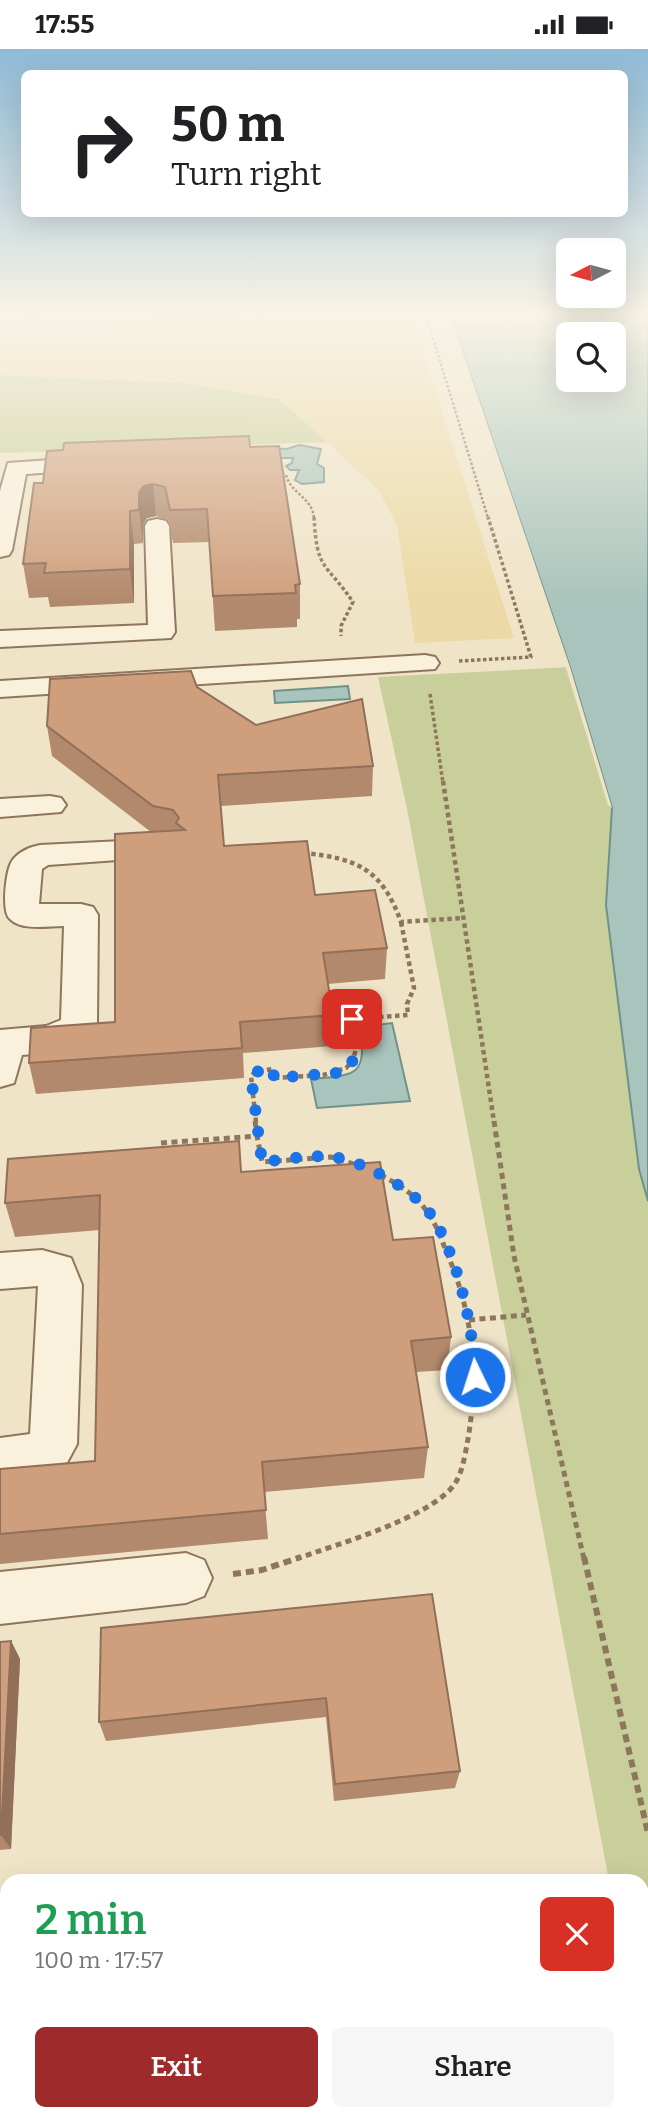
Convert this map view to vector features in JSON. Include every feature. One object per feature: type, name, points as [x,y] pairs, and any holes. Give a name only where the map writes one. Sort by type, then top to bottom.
[{"type":"lane","points":[[0,550],[16,468],[92,464]]},
{"type":"lane","points":[[0,639],[162,632],[157,526]]},
{"type":"lane","points":[[0,689],[425,663]]},
{"type":"lane","points":[[0,808],[50,805]]},
{"type":"lane","points":[[2,1053],[74,1032],[79,1023],[81,915],[28,915],[22,911],[26,865],[40,855],[163,849]]},
{"type":"lane","points":[[0,1271],[42,1268],[56,1271],[60,1285],[53,1444],[46,1454],[0,1461]]},
{"type":"lane","points":[[0,1598],[186,1578]]},
{"type":"path","points":[[455,409],[531,657],[425,663],[514,1257],[648,1833]]},
{"type":"path","points":[[273,469],[286,475],[290,489],[307,497],[317,517],[313,540],[317,555],[325,570],[345,589],[353,602],[341,626],[341,645]]},
{"type":"path","points":[[262,1173],[251,1076],[255,1072],[273,1069],[274,1078],[336,1073],[350,1067],[355,1060],[352,1019],[408,1015],[407,1004],[414,988],[401,922],[389,888],[378,876],[343,859],[299,852]]},
{"type":"path","points":[[401,922],[463,918]]},
{"type":"path","points":[[162,1143],[257,1136]]},
{"type":"path","points":[[262,1162],[331,1157],[366,1167]]},
{"type":"path","points":[[186,1578],[259,1572],[292,1563],[345,1540],[393,1525],[452,1486],[462,1465],[476,1397],[475,1356],[469,1320],[453,1264],[428,1212],[394,1182],[375,1172]]},
{"type":"path","points":[[469,1320],[526,1315]]},
{"type":"green space","points":[[0,409],[290,409],[328,442],[0,453]]},
{"type":"green space","points":[[570,667],[612,808],[606,905],[639,1169],[648,1201],[648,1874],[608,1874],[407,809],[378,677]]},
{"type":"sand","points":[[290,409],[441,409],[514,638],[415,643],[397,525],[378,489]]},
{"type":"water","points":[[482,409],[648,409],[648,1201],[639,1169],[606,905],[612,808],[570,667]]},
{"type":"water","points":[[299,445],[321,449],[317,464],[324,468],[324,482],[302,484],[295,480],[299,470],[290,470],[286,466],[292,463],[293,458],[280,458],[249,447],[287,449]]},
{"type":"water","points":[[348,686],[350,699],[275,703],[274,691]]},
{"type":"water","points":[[392,1023],[410,1101],[317,1108],[311,1079],[349,1074],[355,1070],[362,1055],[360,1027]]},
{"type":"pier","points":[[479,409],[482,409],[570,667],[612,808],[608,805],[566,668]]},
{"type":"building","points":[[249,436],[250,447],[279,446],[300,584],[295,585],[296,593],[213,596],[207,509],[170,510],[165,487],[153,484],[144,486],[139,492],[139,510],[130,511],[130,569],[44,573],[46,563],[23,564],[34,483],[43,483],[47,451],[63,450],[64,443]]},
{"type":"building","points":[[191,671],[197,687],[256,725],[362,699],[373,766],[218,775],[224,846],[307,841],[315,895],[375,890],[387,948],[323,953],[333,1015],[240,1022],[242,1048],[29,1063],[31,1028],[115,1022],[115,834],[185,830],[176,823],[179,818],[173,810],[153,806],[47,726],[50,679]]},
{"type":"building","points":[[239,1141],[241,1172],[380,1162],[393,1240],[433,1237],[451,1337],[411,1341],[428,1447],[262,1462],[266,1510],[0,1534],[0,1469],[95,1461],[100,1195],[5,1203],[8,1159]]},
{"type":"building","points":[[432,1594],[460,1771],[335,1784],[326,1698],[99,1722],[101,1628]]},
{"type":"building","points":[[11,1641],[1,1835],[0,1835],[0,1642]]},
{"type":"route","points":[[352,1019],[356,1052],[350,1067],[336,1073],[274,1078],[273,1069],[255,1072],[251,1076],[262,1162],[331,1157],[344,1160],[366,1167],[394,1182],[428,1212],[453,1264],[468,1316],[475,1356],[475,1377]]}]
